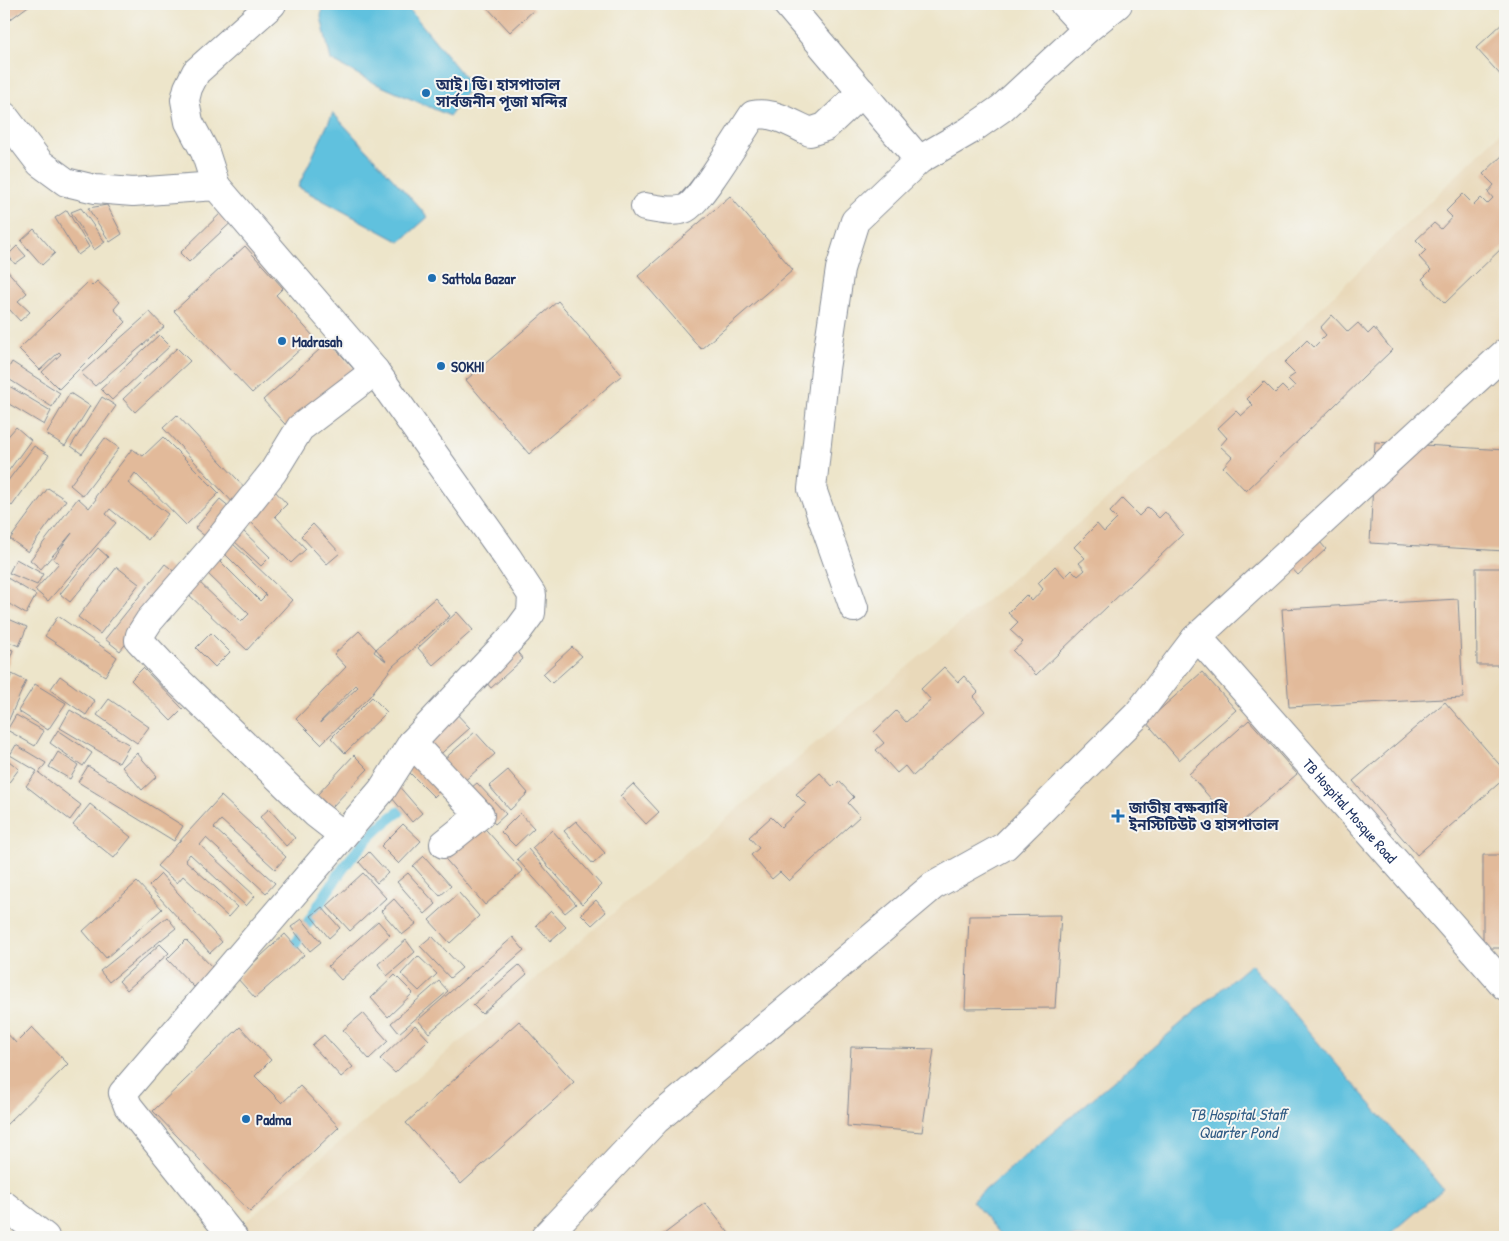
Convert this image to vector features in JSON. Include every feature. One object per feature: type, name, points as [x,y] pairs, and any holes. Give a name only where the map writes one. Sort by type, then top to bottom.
[{"type":"street","points":[[233,1237],[128,1106],[123,1093],[382,790],[412,743],[517,632],[531,613],[532,595],[375,371],[216,186],[205,152],[189,122],[185,100],[188,88],[196,72],[272,4]]},
{"type":"street","points":[[787,4],[920,160]]},
{"type":"street","points":[[1064,4],[1087,29]]},
{"type":"street","points":[[854,608],[812,489],[825,369],[840,269],[855,221],[920,160],[969,131],[1002,108],[1087,29],[1118,4]]},
{"type":"street","points":[[645,207],[675,210],[684,209],[692,205],[753,114],[763,112],[773,115],[810,132],[825,127],[862,92]]},
{"type":"street","points":[[4,116],[40,163],[66,182],[95,189],[133,192],[216,186]]},
{"type":"street","points":[[545,1237],[656,1120],[933,886],[1004,846],[1137,715],[1195,639],[1505,353]]},
{"type":"street","points":[[343,835],[316,814],[170,674],[139,640],[149,621],[214,546],[273,472],[300,428],[375,371]]},
{"type":"street","name":"TB Hospital Mosque Road","points":[[1195,639],[1202,642],[1505,986]]},
{"type":"street","points":[[412,743],[480,815],[444,844]]},
{"type":"street","points":[[4,1205],[45,1237]]},
{"type":"shaded area","name":"জাতীয় বক্ষব্যাধি ইনস্টিটিউট ও হাসপাতাল","points":[[1505,128],[1505,1237],[227,1237],[1233,394]]},
{"type":"water","points":[[323,4],[405,4],[471,85],[450,116],[372,82],[331,60],[321,17]]},
{"type":"water","points":[[333,113],[428,217],[400,242],[298,187]]},
{"type":"water","name":"TB Hospital Staff Quarter Pond","points":[[1251,964],[1443,1189],[1387,1237],[1003,1237],[972,1201]]},
{"type":"building","points":[[4,4],[31,4],[4,24]]},
{"type":"building","points":[[484,4],[530,4],[535,9],[510,32]]},
{"type":"building","points":[[1505,21],[1505,80],[1476,48]]},
{"type":"building","points":[[1505,153],[1505,245],[1445,303],[1422,279],[1431,270],[1419,257],[1426,250],[1416,240],[1434,223],[1441,229],[1452,217],[1446,211],[1463,194],[1474,205],[1481,198],[1487,204],[1493,198],[1488,192],[1494,185],[1483,174]]},
{"type":"building","points":[[730,196],[793,270],[701,349],[638,276]]},
{"type":"building","points":[[107,205],[122,234],[110,242],[88,208]]},
{"type":"building","points":[[229,205],[239,215],[189,262],[180,253]]},
{"type":"building","points":[[81,208],[105,242],[94,250],[71,212]]},
{"type":"building","points":[[67,210],[89,247],[78,255],[55,218]]},
{"type":"building","points":[[34,229],[55,253],[42,265],[21,241]]},
{"type":"building","points":[[7,243],[11,247],[4,254],[4,246]]},
{"type":"building","points":[[17,246],[26,256],[15,264],[8,255]]},
{"type":"building","points":[[245,246],[283,288],[276,295],[314,337],[252,393],[174,311]]},
{"type":"building","points":[[4,267],[27,293],[18,301],[30,312],[20,321],[9,309],[4,313]]},
{"type":"building","points":[[97,281],[120,302],[114,309],[126,322],[59,389],[42,372],[61,354],[59,352],[40,370],[19,349],[88,282],[92,286]]},
{"type":"building","points":[[558,301],[622,375],[529,454],[466,380]]},
{"type":"building","points":[[150,312],[164,327],[95,386],[81,373]]},
{"type":"building","points":[[1332,315],[1348,332],[1358,323],[1368,334],[1374,328],[1392,350],[1246,491],[1223,467],[1232,457],[1220,446],[1227,438],[1218,428],[1236,411],[1241,416],[1253,405],[1247,399],[1264,382],[1275,393],[1282,386],[1288,392],[1295,386],[1288,379],[1295,374],[1284,363],[1307,340],[1314,347],[1326,335],[1320,328]]},
{"type":"building","points":[[159,335],[170,346],[112,400],[101,389]]},
{"type":"building","points":[[329,341],[358,374],[293,433],[263,400]]},
{"type":"building","points":[[177,348],[190,361],[135,412],[123,399]]},
{"type":"building","points":[[12,362],[60,393],[52,407],[4,376]]},
{"type":"building","points":[[4,383],[51,411],[44,425],[4,401]]},
{"type":"building","points":[[70,393],[90,406],[65,446],[46,434]]},
{"type":"building","points":[[102,397],[116,406],[82,454],[71,446]]},
{"type":"building","points":[[177,415],[252,495],[238,508],[163,428]]},
{"type":"building","points":[[16,427],[31,440],[4,477],[4,441]]},
{"type":"building","points":[[163,437],[219,493],[186,525],[135,473],[128,483],[168,514],[148,540],[110,509],[106,514],[116,523],[48,601],[35,590],[59,563],[53,559],[72,533],[41,569],[30,560],[78,498],[89,508],[96,499],[95,497],[132,449],[143,456]]},
{"type":"building","points":[[105,438],[119,448],[83,496],[70,485]]},
{"type":"building","points":[[1375,442],[1505,450],[1505,551],[1370,543]]},
{"type":"building","points":[[34,446],[49,455],[12,506],[4,500],[4,486]]},
{"type":"building","points":[[48,488],[66,500],[28,552],[10,539]]},
{"type":"building","points":[[273,489],[287,504],[275,516],[306,549],[291,563],[246,517]]},
{"type":"building","points":[[220,499],[237,513],[212,542],[195,528]]},
{"type":"building","points":[[1122,499],[1139,516],[1148,507],[1159,518],[1165,512],[1183,534],[1036,675],[1013,651],[1023,642],[1010,630],[1018,622],[1008,613],[1026,595],[1032,601],[1043,589],[1038,583],[1055,566],[1065,577],[1072,570],[1078,576],[1085,570],[1079,563],[1085,558],[1074,547],[1097,524],[1104,532],[1117,519],[1110,512]]},
{"type":"building","points":[[313,524],[340,553],[327,564],[301,536]]},
{"type":"building","points":[[1308,528],[1326,549],[1298,575],[1279,554]]},
{"type":"building","points":[[242,530],[270,557],[261,566],[233,540]]},
{"type":"building","points":[[230,541],[292,600],[247,650],[186,592],[197,580],[241,622],[249,614],[204,570],[216,557],[260,601],[266,595],[221,550]]},
{"type":"building","points":[[98,548],[108,557],[70,602],[60,594]]},
{"type":"building","points":[[16,559],[43,574],[37,585],[9,573]]},
{"type":"building","points":[[165,564],[180,576],[120,651],[105,639]]},
{"type":"building","points":[[117,567],[139,584],[100,634],[78,617]]},
{"type":"building","points":[[1476,568],[1505,568],[1505,665],[1477,665]]},
{"type":"building","points":[[4,576],[36,595],[26,614],[4,601]]},
{"type":"building","points":[[435,598],[450,616],[393,666],[370,696],[321,744],[296,719],[346,667],[334,654],[359,631],[376,649]],"holes":[[[376,649],[386,661],[374,652]],[[356,685],[358,687],[320,723]]]},
{"type":"building","points":[[1458,599],[1463,698],[1289,707],[1282,609]]},
{"type":"building","points":[[457,612],[473,630],[433,665],[418,648]]},
{"type":"building","points":[[58,616],[117,657],[105,676],[45,636]]},
{"type":"building","points":[[4,617],[27,627],[19,646],[4,640]]},
{"type":"building","points":[[211,633],[230,652],[215,667],[196,648]]},
{"type":"building","points":[[4,647],[13,650],[4,675]]},
{"type":"building","points":[[572,647],[582,656],[552,683],[543,674]]},
{"type":"building","points":[[514,648],[523,659],[491,688],[481,676]]},
{"type":"building","points":[[944,667],[958,682],[964,676],[978,692],[973,697],[985,711],[913,776],[905,766],[897,773],[876,750],[884,743],[874,732],[896,711],[906,722],[931,700],[921,689]]},
{"type":"building","points":[[143,668],[183,709],[171,721],[131,680]]},
{"type":"building","points":[[1202,672],[1236,710],[1179,760],[1146,722]]},
{"type":"building","points":[[12,674],[26,681],[4,731],[4,692]]},
{"type":"building","points":[[60,676],[95,701],[86,715],[50,690]]},
{"type":"building","points":[[35,684],[66,703],[48,730],[18,711]]},
{"type":"building","points":[[372,697],[387,712],[345,753],[331,738]]},
{"type":"building","points":[[109,699],[149,727],[137,743],[97,715]]},
{"type":"building","points":[[1445,702],[1505,771],[1505,778],[1417,855],[1353,781]]},
{"type":"building","points":[[452,709],[470,728],[435,759],[418,739]]},
{"type":"building","points":[[70,710],[130,745],[119,763],[60,728]]},
{"type":"building","points":[[16,715],[44,731],[35,746],[7,730]]},
{"type":"building","points":[[1249,720],[1297,774],[1236,827],[1189,774]]},
{"type":"building","points":[[58,730],[92,753],[83,766],[50,743]]},
{"type":"building","points":[[475,732],[495,754],[462,783],[442,761]]},
{"type":"building","points":[[16,745],[46,763],[39,773],[81,805],[70,820],[26,786],[37,771],[10,755]]},
{"type":"building","points":[[58,752],[78,765],[70,779],[49,767]]},
{"type":"building","points":[[137,753],[157,776],[142,790],[122,767]]},
{"type":"building","points":[[354,755],[368,769],[331,808],[317,795]]},
{"type":"building","points":[[413,756],[445,786],[434,797],[403,766]]},
{"type":"building","points":[[4,757],[19,769],[4,789]]},
{"type":"building","points":[[88,766],[183,826],[174,841],[78,782]]},
{"type":"building","points":[[508,770],[528,793],[510,810],[489,786]]},
{"type":"building","points":[[820,773],[833,787],[839,781],[854,797],[848,803],[860,816],[789,881],[780,872],[772,879],[751,855],[759,848],[749,837],[771,817],[781,827],[806,804],[796,794]]},
{"type":"building","points":[[477,783],[506,814],[495,824],[466,792]]},
{"type":"building","points":[[397,784],[422,813],[412,822],[387,792]]},
{"type":"building","points":[[633,784],[659,812],[646,824],[620,796]]},
{"type":"building","points":[[221,796],[286,857],[275,869],[221,820],[214,828],[275,883],[266,893],[206,838],[200,845],[255,896],[246,906],[190,854],[185,860],[237,907],[228,917],[183,876],[177,883],[157,866]]},
{"type":"building","points":[[90,804],[131,837],[114,858],[73,825]]},
{"type":"building","points":[[269,809],[295,838],[286,846],[260,817]]},
{"type":"building","points":[[520,813],[534,828],[515,846],[501,832]]},
{"type":"building","points":[[478,821],[523,871],[485,905],[441,854]]},
{"type":"building","points":[[576,821],[605,853],[593,864],[564,831]]},
{"type":"building","points":[[403,824],[421,841],[399,864],[381,846]]},
{"type":"building","points":[[552,830],[601,885],[582,904],[532,848]]},
{"type":"building","points":[[528,849],[576,904],[565,913],[517,859]]},
{"type":"building","points":[[369,852],[388,873],[377,883],[359,862]]},
{"type":"building","points":[[1483,855],[1505,855],[1505,948],[1483,948]]},
{"type":"building","points":[[424,856],[451,886],[440,896],[413,866]]},
{"type":"building","points":[[363,873],[386,898],[350,931],[327,906]]},
{"type":"building","points":[[408,873],[436,904],[425,914],[397,882]]},
{"type":"building","points":[[161,874],[222,942],[210,953],[149,886]]},
{"type":"building","points":[[137,882],[162,909],[106,958],[83,931]]},
{"type":"building","points":[[459,893],[479,916],[450,943],[429,920]]},
{"type":"building","points":[[394,899],[416,924],[402,935],[381,911]]},
{"type":"building","points":[[596,900],[606,912],[592,925],[581,914]]},
{"type":"building","points":[[322,907],[340,928],[329,938],[311,916]]},
{"type":"building","points":[[551,911],[566,927],[550,941],[536,925]]},
{"type":"building","points":[[1061,915],[1055,1008],[965,1009],[969,916]]},
{"type":"building","points":[[167,917],[176,928],[109,982],[100,971]]},
{"type":"building","points":[[302,919],[321,942],[310,951],[291,927]]},
{"type":"building","points":[[378,921],[390,935],[341,980],[328,966]]},
{"type":"building","points":[[285,934],[304,955],[255,998],[237,978]]},
{"type":"building","points":[[432,936],[462,968],[450,978],[420,946]]},
{"type":"building","points":[[513,937],[524,950],[429,1033],[418,1020]]},
{"type":"building","points":[[186,940],[214,969],[194,987],[167,959]]},
{"type":"building","points":[[406,940],[415,952],[387,976],[378,964]]},
{"type":"building","points":[[160,944],[169,953],[127,990],[119,981]]},
{"type":"building","points":[[418,956],[437,974],[419,991],[401,974]]},
{"type":"building","points":[[519,965],[527,974],[482,1014],[473,1005]]},
{"type":"building","points":[[395,975],[413,993],[388,1017],[371,998]]},
{"type":"building","points":[[439,981],[448,991],[399,1033],[391,1023]]},
{"type":"building","points":[[363,1013],[388,1041],[369,1059],[343,1030]]},
{"type":"building","points":[[519,1021],[574,1082],[461,1184],[406,1123]]},
{"type":"building","points":[[415,1025],[429,1040],[395,1073],[380,1059]]},
{"type":"building","points":[[32,1027],[68,1064],[4,1127],[4,1030],[16,1043]]},
{"type":"building","name":"Padma","points":[[240,1027],[271,1060],[255,1076],[282,1103],[300,1086],[339,1127],[250,1212],[153,1111]]},
{"type":"building","points":[[324,1035],[353,1067],[341,1077],[312,1045]]},
{"type":"building","points":[[851,1047],[934,1049],[922,1132],[847,1126]]},
{"type":"building","points":[[705,1203],[732,1237],[660,1237]]},
{"type":"waterway","points":[[288,956],[323,898],[350,859],[381,826],[399,812]]},
{"type":"place","name":"আই। ডি। হাসপাতাল সার্বজনীন পূজা মন্দির","points":[[426,93]]},
{"type":"place","name":"Sattola Bazar","points":[[432,278]]},
{"type":"place","name":"Madrasah","points":[[282,341]]},
{"type":"place","name":"SOKHI","points":[[441,366]]},
{"type":"place","name":"জাতীয় বক্ষব্যাধি ইনস্টিটিউট ও হাসপাতাল","points":[[1118,816]]},
{"type":"place","name":"Padma","points":[[246,1119]]}]
